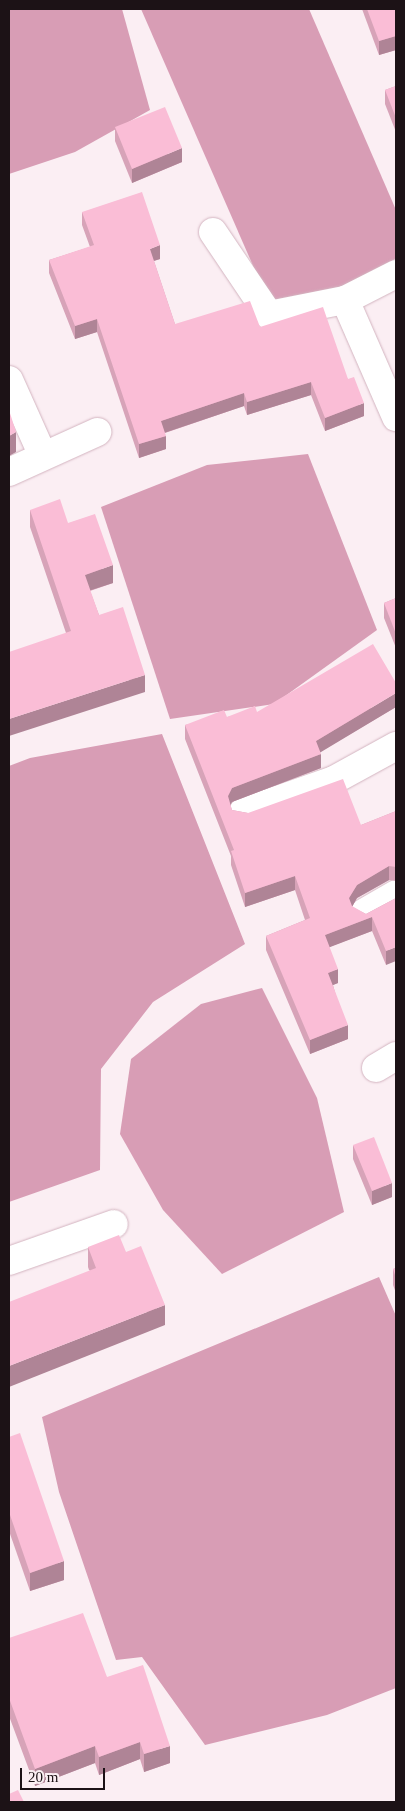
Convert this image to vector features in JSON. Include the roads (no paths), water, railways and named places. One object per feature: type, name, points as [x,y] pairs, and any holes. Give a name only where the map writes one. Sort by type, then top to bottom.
[{"type":"street","points":[[213,232],[269,315],[344,300],[396,274]]},
{"type":"street","points":[[344,300],[396,417]]},
{"type":"street","points":[[9,380],[43,456]]},
{"type":"street","points":[[9,472],[96,432]]},
{"type":"street","points":[[243,812],[334,780],[396,746]]},
{"type":"street","points":[[365,912],[396,894]]},
{"type":"street","points":[[9,1261],[114,1224]]}]
